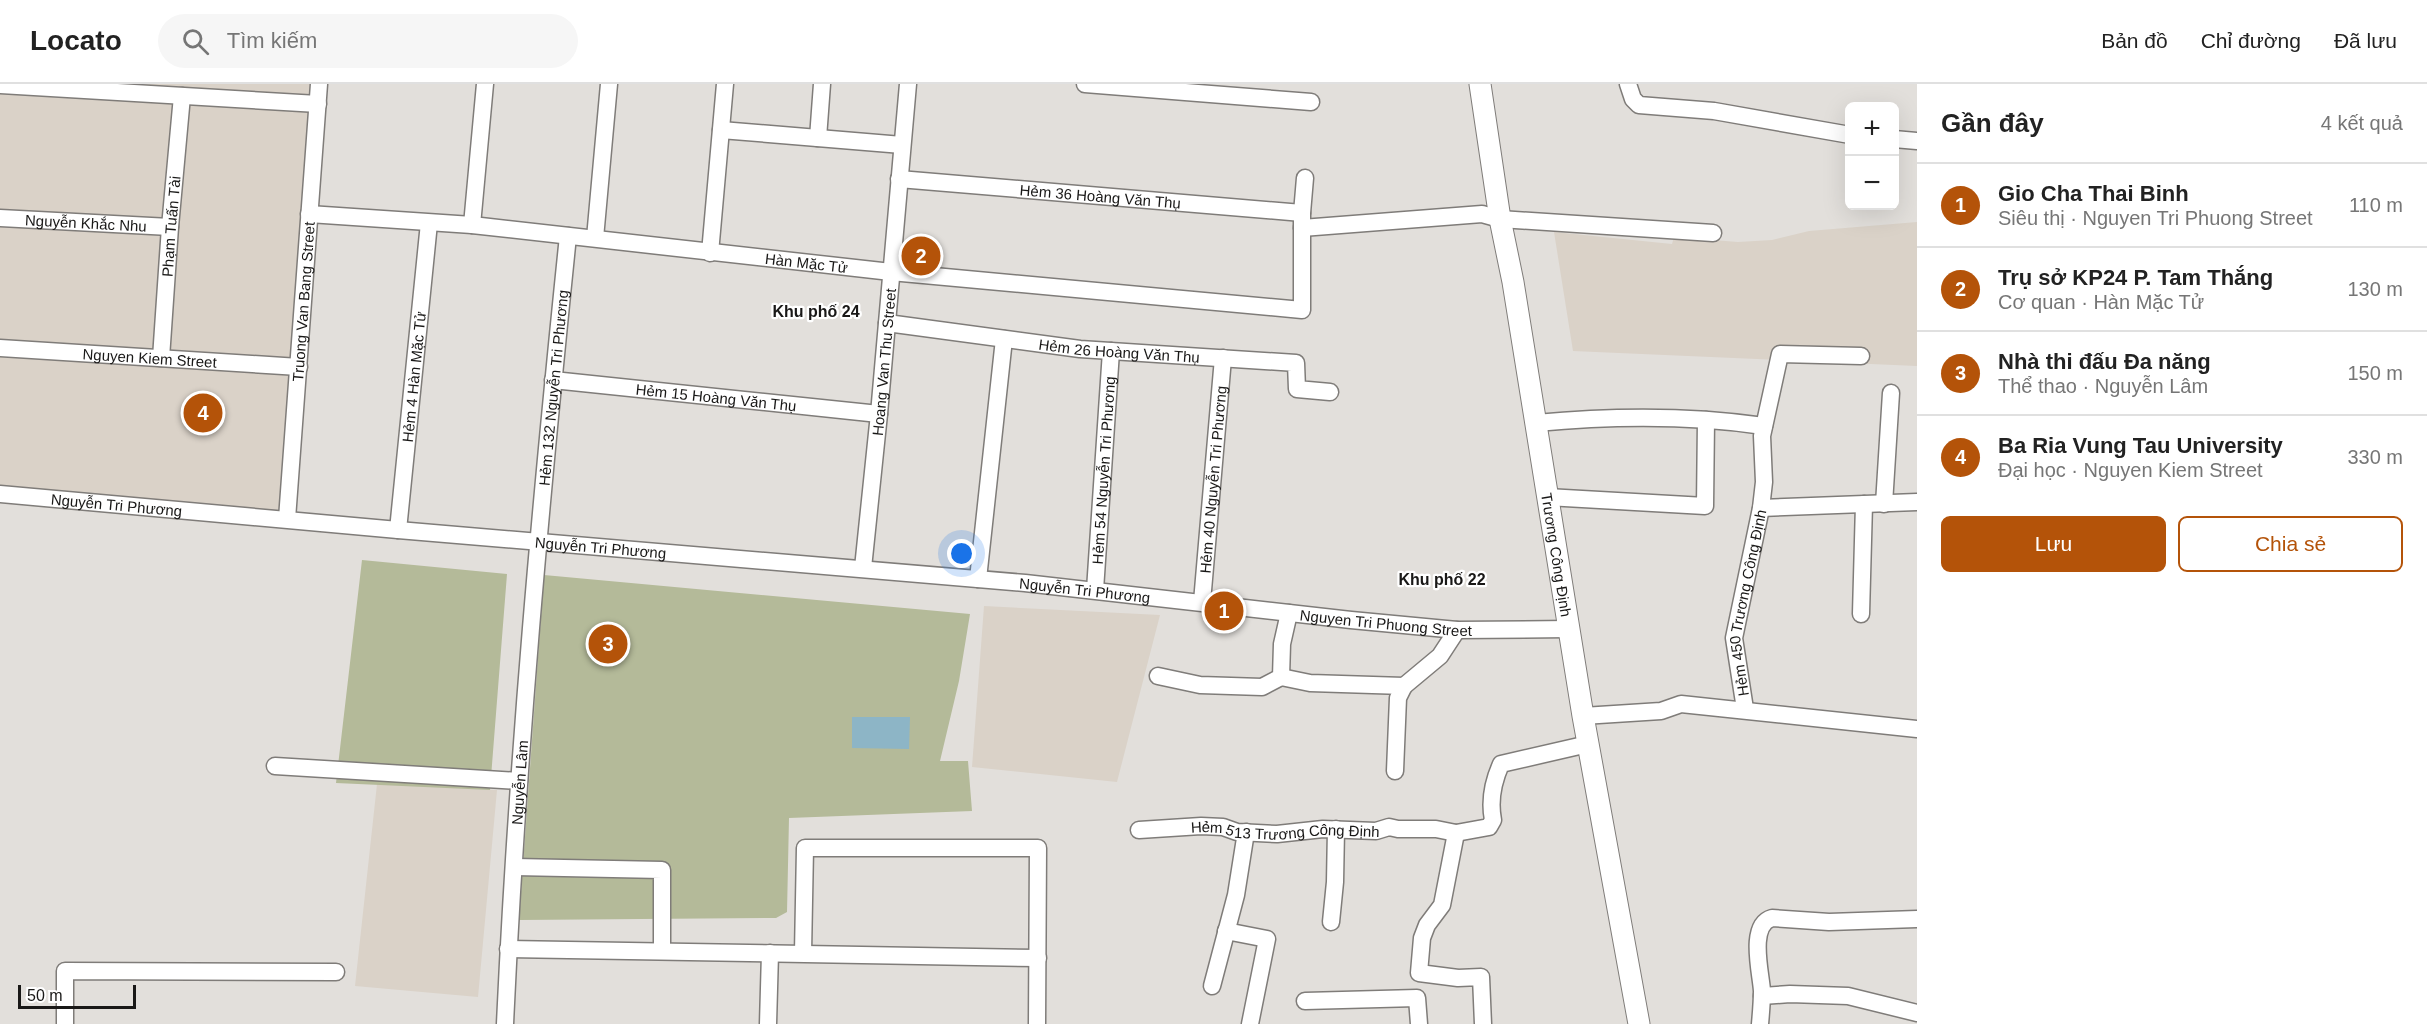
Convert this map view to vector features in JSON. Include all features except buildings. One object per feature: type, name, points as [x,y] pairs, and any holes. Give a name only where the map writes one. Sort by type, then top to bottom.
[{"type":"main road","name":"Trương Công Định","points":[[1480,84],[1500,219],[1513,282],[1583,716],[1639,1024]]},
{"type":"street","points":[[0,84],[318,104]]},
{"type":"street","name":"Truong Van Bang Street","points":[[287,519],[319,84]]},
{"type":"street","points":[[472,225],[485,84]]},
{"type":"street","points":[[595,238],[609,84]]},
{"type":"street","points":[[710,253],[725,84]]},
{"type":"street","points":[[818,138],[822,84]]},
{"type":"street","name":"Hoang Van Thu Street","points":[[863,568],[908,84]]},
{"type":"street","points":[[1085,84],[1172,88],[1311,102]]},
{"type":"street","points":[[1628,84],[1633,99],[1639,105],[1714,111],[1845,134]]},
{"type":"street","name":"Phạm Tuấn Tài","points":[[161,358],[182,96]]},
{"type":"street","points":[[721,130],[902,145]]},
{"type":"street","points":[[1899,139],[1917,141]]},
{"type":"street","points":[[1302,220],[1305,178]]},
{"type":"street","name":"Hẻm 36 Hoàng Văn Thụ","points":[[899,179],[1302,220],[1482,214],[1500,219],[1713,232]]},
{"type":"street","name":"Hàn Mặc Tử","points":[[309,214],[472,225],[891,272],[1302,310],[1302,220]]},
{"type":"street","name":"Nguyễn Khắc Nhu","points":[[0,218],[170,227]]},
{"type":"street","name":"Hẻm 4 Hàn Mặc Tử","points":[[398,530],[429,223]]},
{"type":"street","name":"Hẻm 132 Nguyễn Tri Phương","points":[[538,542],[568,236]]},
{"type":"street","name":"Hẻm 26 Hoàng Văn Thụ","points":[[887,323],[1110,351],[1296,363],[1297,388],[1330,392]]},
{"type":"street","points":[[978,579],[1004,339]]},
{"type":"street","name":"Nguyen Kiem Street","points":[[0,348],[299,367]]},
{"type":"street","name":"Hẻm 54 Nguyễn Tri Phương","points":[[1095,590],[1110,351]]},
{"type":"street","points":[[1761,507],[1764,482],[1762,436],[1780,354],[1861,356]]},
{"type":"street","name":"Hẻm 40 Nguyễn Tri Phương","points":[[1202,602],[1224,358]]},
{"type":"street","name":"Hẻm 15 Hoàng Văn Thụ","points":[[553,381],[879,414]]},
{"type":"street","points":[[1884,504],[1892,393]]},
{"type":"street","points":[[1536,423],[1621,417],[1721,420],[1764,426]]},
{"type":"street","points":[[1547,497],[1705,506],[1706,420]]},
{"type":"street","name":"Nguyễn Tri Phương","points":[[0,494],[398,530],[863,568],[1202,602]]},
{"type":"street","name":"Hẻm 450 Trương Công Định","points":[[1745,709],[1734,638],[1761,507],[1917,502]]},
{"type":"street","points":[[1861,614],[1864,504]]},
{"type":"street","name":"Nguyễn Lâm","points":[[505,1024],[519,781],[538,542]]},
{"type":"street","name":"Nguyen Tri Phuong Street","points":[[1202,602],[1456,630],[1569,628]]},
{"type":"street","points":[[1281,677],[1282,644],[1289,613]]},
{"type":"street","points":[[1395,771],[1398,698],[1404,686],[1440,656],[1456,630]]},
{"type":"street","points":[[1158,676],[1200,685],[1262,687],[1281,677],[1310,683],[1404,686]]},
{"type":"street","points":[[1583,716],[1661,711],[1681,704],[1917,729]]},
{"type":"street","name":"Hẻm 513 Trương Công Định","points":[[1140,830],[1201,826],[1277,834],[1336,829],[1376,831],[1389,826],[1398,829],[1436,829],[1456,833],[1489,827],[1493,820],[1490,807],[1494,781],[1501,764],[1588,744]]},
{"type":"street","points":[[275,766],[519,781]]},
{"type":"street","points":[[1330,922],[1335,882],[1336,829]]},
{"type":"street","points":[[1212,986],[1236,895],[1246,832]]},
{"type":"street","points":[[1456,833],[1442,905],[1427,925],[1422,938],[1419,973],[1458,978],[1481,977],[1483,1024]]},
{"type":"street","points":[[803,953],[805,848],[1038,848],[1037,1024]]},
{"type":"street","points":[[515,867],[662,870],[662,951]]},
{"type":"street","points":[[1760,1024],[1762,996],[1758,938],[1765,920],[1772,918],[1839,922],[1917,919]]},
{"type":"street","points":[[1226,931],[1267,939],[1250,1024]]},
{"type":"street","points":[[508,949],[1038,958]]},
{"type":"street","points":[[768,1024],[770,953]]},
{"type":"street","points":[[65,1024],[65,971],[336,972]]},
{"type":"street","points":[[1762,996],[1790,994],[1848,996],[1917,1013]]},
{"type":"street","points":[[1305,1001],[1417,998],[1419,1024]]},
{"type":"shaded area","points":[[0,84],[319,84],[287,519],[0,494]]},
{"type":"shaded area","points":[[1917,222],[1917,366],[1573,351],[1554,232],[1672,244],[1674,237],[1738,242],[1772,240],[1809,231]]},
{"type":"shaded area","points":[[984,606],[1160,615],[1117,782],[972,767]]},
{"type":"shaded area","points":[[377,784],[497,790],[478,997],[355,986]]},
{"type":"green space","points":[[362,560],[507,574],[490,790],[336,783]]},
{"type":"green space","points":[[544,575],[970,614],[959,681],[940,761],[968,761],[972,811],[789,818],[787,912],[776,918],[519,920]]},
{"type":"water","points":[[852,717],[910,717],[909,749],[852,748]]},
{"type":"place","name":"Trụ sở KP24 P. Tam Thắng","points":[[921,256]]},
{"type":"place","name":"Ba Ria Vung Tau University","points":[[203,413]]},
{"type":"place","name":"Gio Cha Thai Binh","points":[[1224,611]]},
{"type":"place","name":"Nhà thi đấu Đa năng","points":[[608,644]]},
{"type":"district","name":"Khu phố 24","points":[[816,311]]},
{"type":"district","name":"Khu phố 22","points":[[1442,579]]}]
